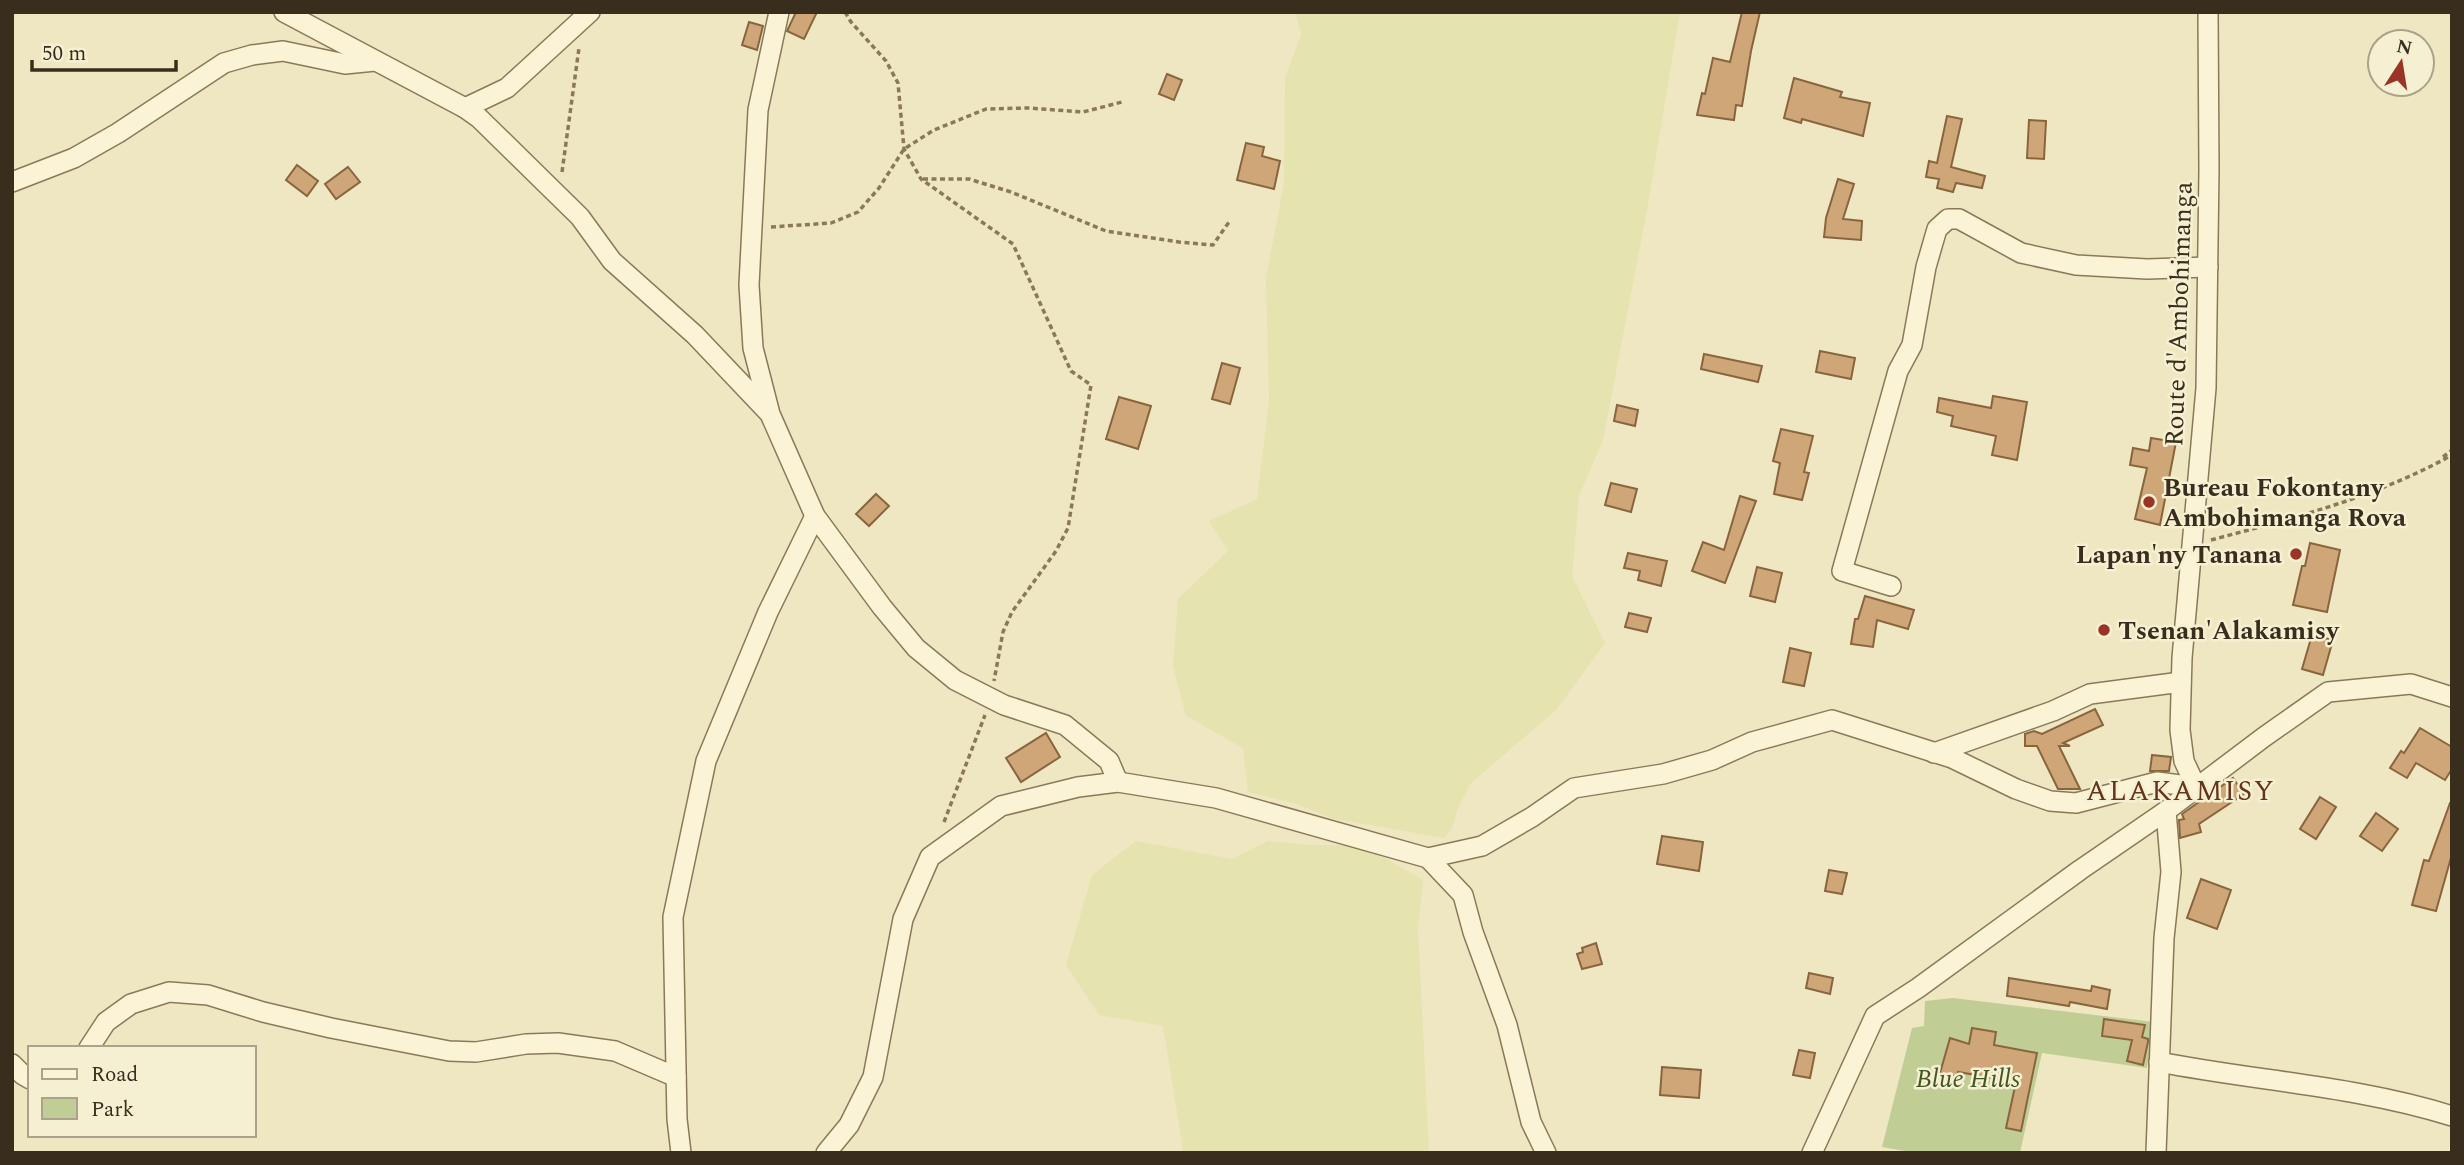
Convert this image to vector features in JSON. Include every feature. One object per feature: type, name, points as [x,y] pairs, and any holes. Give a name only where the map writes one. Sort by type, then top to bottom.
[{"type":"street","points":[[284,12],[479,118],[568,205],[612,261],[695,335],[770,414]]},
{"type":"street","points":[[465,108],[508,88],[590,12]]},
{"type":"street","points":[[779,12],[758,110],[749,285],[752,348],[770,414],[815,516],[916,648],[955,680],[991,699],[1065,725],[1110,761],[1118,782]]},
{"type":"street","name":"Route d'Ambohimanga","points":[[2196,787],[2184,761],[2180,730],[2181,682],[2206,388],[2208,12]]},
{"type":"street","points":[[12,182],[74,158],[118,133],[224,63],[252,55],[283,51],[345,64],[375,61]]},
{"type":"street","points":[[1891,586],[1842,571],[1898,371],[1912,345],[1926,267],[1937,229],[1948,219],[1959,219],[2021,253],[2076,265],[2147,269],[2208,267]]},
{"type":"street","points":[[681,1153],[677,1119],[673,917],[706,761],[768,612],[815,516]]},
{"type":"street","points":[[1934,753],[2053,711],[2090,694],[2181,682]]},
{"type":"street","points":[[1812,1153],[1875,1016],[1918,988],[2328,692],[2411,684],[2452,698]]},
{"type":"street","points":[[826,1153],[849,1125],[873,1077],[903,919],[930,857],[1001,806],[1078,787],[1118,782],[1216,798],[1428,858],[1482,846],[1532,817],[1574,788],[1663,774],[1713,760],[1752,742],[1832,720],[1952,758],[2016,789],[2050,801],[2076,803],[2157,782],[2196,787]]},
{"type":"street","points":[[2156,1153],[2164,938],[2171,872],[2165,811]]},
{"type":"street","points":[[1428,858],[1463,895],[1473,932],[1507,1026],[1531,1122],[1546,1153]]},
{"type":"street","points":[[90,1046],[106,1022],[131,1004],[169,992],[208,995],[263,1012],[449,1051],[476,1052],[526,1044],[558,1043],[615,1051],[676,1077]]},
{"type":"street","points":[[2159,1062],[2219,1074],[2412,1103],[2452,1116]]},
{"type":"street","points":[[12,1064],[28,1078]]},
{"type":"path","points":[[845,12],[886,61],[898,83],[904,149],[921,178],[1013,244],[1071,371],[1091,385],[1068,528],[1056,551],[1013,612],[1003,632],[991,699],[930,857]]},
{"type":"path","points":[[568,205],[562,171],[583,37]]},
{"type":"path","points":[[751,230],[831,223],[858,212],[879,188],[904,149],[934,130],[986,109],[1028,108],[1083,112],[1122,102]]},
{"type":"path","points":[[921,178],[969,179],[1011,192],[1106,231],[1179,242],[1213,245],[1229,222]]},
{"type":"path","points":[[2192,545],[2355,499],[2430,467],[2452,453]]},
{"type":"shaded area","points":[[1295,12],[1680,12],[1648,205],[1603,440],[1579,496],[1572,576],[1605,643],[1557,709],[1471,783],[1458,808],[1452,828],[1444,838],[1331,818],[1297,804],[1248,792],[1243,748],[1186,716],[1173,666],[1178,599],[1228,551],[1209,521],[1257,499],[1269,402],[1266,279],[1284,182],[1285,78],[1301,35]]},
{"type":"shaded area","points":[[1136,841],[1232,859],[1268,841],[1343,845],[1376,853],[1423,880],[1418,928],[1429,1153],[1182,1153],[1163,1026],[1099,1015],[1066,965],[1092,875]]},
{"type":"green space","name":"Blue Hills","points":[[1953,998],[2154,1022],[2147,1068],[2042,1053],[2020,1153],[1916,1153],[1882,1147],[1912,1028],[1924,1026],[1925,1001]]},
{"type":"building","points":[[796,12],[817,12],[804,39],[787,31]]},
{"type":"building","points":[[1742,12],[1760,12],[1742,106],[1736,105],[1734,120],[1697,115],[1713,58],[1730,62]]},
{"type":"building","points":[[749,22],[763,26],[757,50],[742,45]]},
{"type":"building","points":[[1167,74],[1182,80],[1174,100],[1159,94]]},
{"type":"building","points":[[1794,78],[1842,92],[1840,97],[1870,103],[1863,136],[1802,119],[1801,123],[1784,118]]},
{"type":"building","points":[[1947,116],[1962,119],[1951,167],[1985,176],[1982,188],[1956,183],[1953,192],[1937,188],[1939,179],[1926,177],[1929,161],[1937,163]]},
{"type":"building","points":[[2029,120],[2046,121],[2044,159],[2027,158]]},
{"type":"building","points":[[1246,143],[1264,147],[1262,156],[1280,161],[1274,189],[1237,180]]},
{"type":"building","points":[[297,165],[318,181],[307,196],[286,180]]},
{"type":"building","points":[[348,167],[360,182],[336,199],[325,184]]},
{"type":"building","points":[[1838,179],[1854,184],[1843,219],[1862,221],[1861,240],[1824,237],[1826,218]]},
{"type":"building","points":[[1820,351],[1855,358],[1851,379],[1816,372]]},
{"type":"building","points":[[1704,354],[1762,366],[1758,382],[1701,369]]},
{"type":"building","points":[[1222,363],[1240,368],[1230,404],[1212,399]]},
{"type":"building","points":[[1993,396],[2027,402],[2017,460],[1992,455],[1996,436],[1951,426],[1953,416],[1937,412],[1939,398],[1991,408]]},
{"type":"building","points":[[1119,397],[1151,406],[1138,449],[1106,439]]},
{"type":"building","points":[[1617,405],[1638,410],[1635,426],[1614,421]]},
{"type":"building","points":[[1781,429],[1813,436],[1804,472],[1809,473],[1802,500],[1774,494],[1780,463],[1773,461]]},
{"type":"building","points":[[2151,438],[2176,442],[2160,525],[2135,519],[2147,468],[2130,465],[2133,448],[2149,451]]},
{"type":"building","points":[[1611,483],[1637,489],[1631,512],[1605,505]]},
{"type":"building","points":[[876,494],[889,506],[869,526],[856,514]]},
{"type":"building","points":[[1740,496],[1756,501],[1725,583],[1692,571],[1703,542],[1724,550]]},
{"type":"building","points":[[2310,543],[2340,550],[2327,612],[2293,605]]},
{"type":"building","points":[[1628,553],[1667,561],[1661,586],[1638,580],[1640,571],[1624,568]]},
{"type":"building","points":[[1757,567],[1782,573],[1775,602],[1750,596]]},
{"type":"building","points":[[1865,596],[1914,610],[1908,629],[1877,620],[1873,647],[1851,644],[1855,619],[1858,619]]},
{"type":"building","points":[[1629,613],[1651,618],[1647,632],[1625,627]]},
{"type":"building","points":[[2312,635],[2333,640],[2323,675],[2302,669]]},
{"type":"building","points":[[1790,648],[1811,653],[1804,686],[1783,682]]},
{"type":"building","points":[[2095,709],[2103,725],[2063,743],[2070,746],[2059,746],[2080,789],[2058,789],[2037,746],[2025,746],[2025,734],[2034,731],[2042,734]]},
{"type":"building","points":[[2420,728],[2452,747],[2452,769],[2445,780],[2416,763],[2407,778],[2390,768],[2401,751],[2404,753]]},
{"type":"building","points":[[1046,733],[1060,757],[1021,782],[1006,758]]},
{"type":"building","points":[[2152,755],[2171,757],[2169,771],[2150,771]]},
{"type":"building","points":[[2233,778],[2244,794],[2199,824],[2201,832],[2180,838],[2179,820],[2184,819],[2182,814]]},
{"type":"building","points":[[2320,797],[2336,807],[2316,839],[2300,829]]},
{"type":"building","points":[[2450,803],[2452,854],[2436,911],[2412,905],[2424,860],[2429,861]]},
{"type":"building","points":[[2376,813],[2398,829],[2382,851],[2360,836]]},
{"type":"building","points":[[1662,836],[1703,842],[1699,871],[1657,864]]},
{"type":"building","points":[[1829,870],[1847,873],[1842,894],[1825,891]]},
{"type":"building","points":[[2201,879],[2231,890],[2217,929],[2187,918]]},
{"type":"building","points":[[1596,943],[1602,964],[1582,969],[1577,954],[1583,952],[1582,948]]},
{"type":"building","points":[[1809,973],[1833,978],[1830,994],[1806,988]]},
{"type":"building","points":[[2009,978],[2091,991],[2092,986],[2110,990],[2107,1009],[2070,1002],[2069,1006],[2007,996]]},
{"type":"building","points":[[2104,1019],[2145,1025],[2142,1037],[2148,1039],[2148,1042],[2143,1065],[2127,1061],[2132,1040],[2102,1036]]},
{"type":"building","points":[[1972,1028],[1996,1032],[1994,1045],[2037,1053],[2021,1131],[2006,1128],[2016,1082],[1958,1072],[1957,1077],[1940,1073],[1950,1038],[1969,1044]]},
{"type":"building","points":[[1799,1050],[1815,1053],[1810,1078],[1793,1075]]},
{"type":"building","points":[[1662,1067],[1701,1070],[1699,1098],[1660,1095]]},
{"type":"place","name":"Bureau Fokontany Ambohimanga Rova","points":[[2149,502]]},
{"type":"place","name":"Lapan'ny Tanana","points":[[2296,554]]},
{"type":"place","name":"Tsenan'Alakamisy","points":[[2104,630]]},
{"type":"district","name":"ALAKAMISY","points":[[2181,790]]}]
